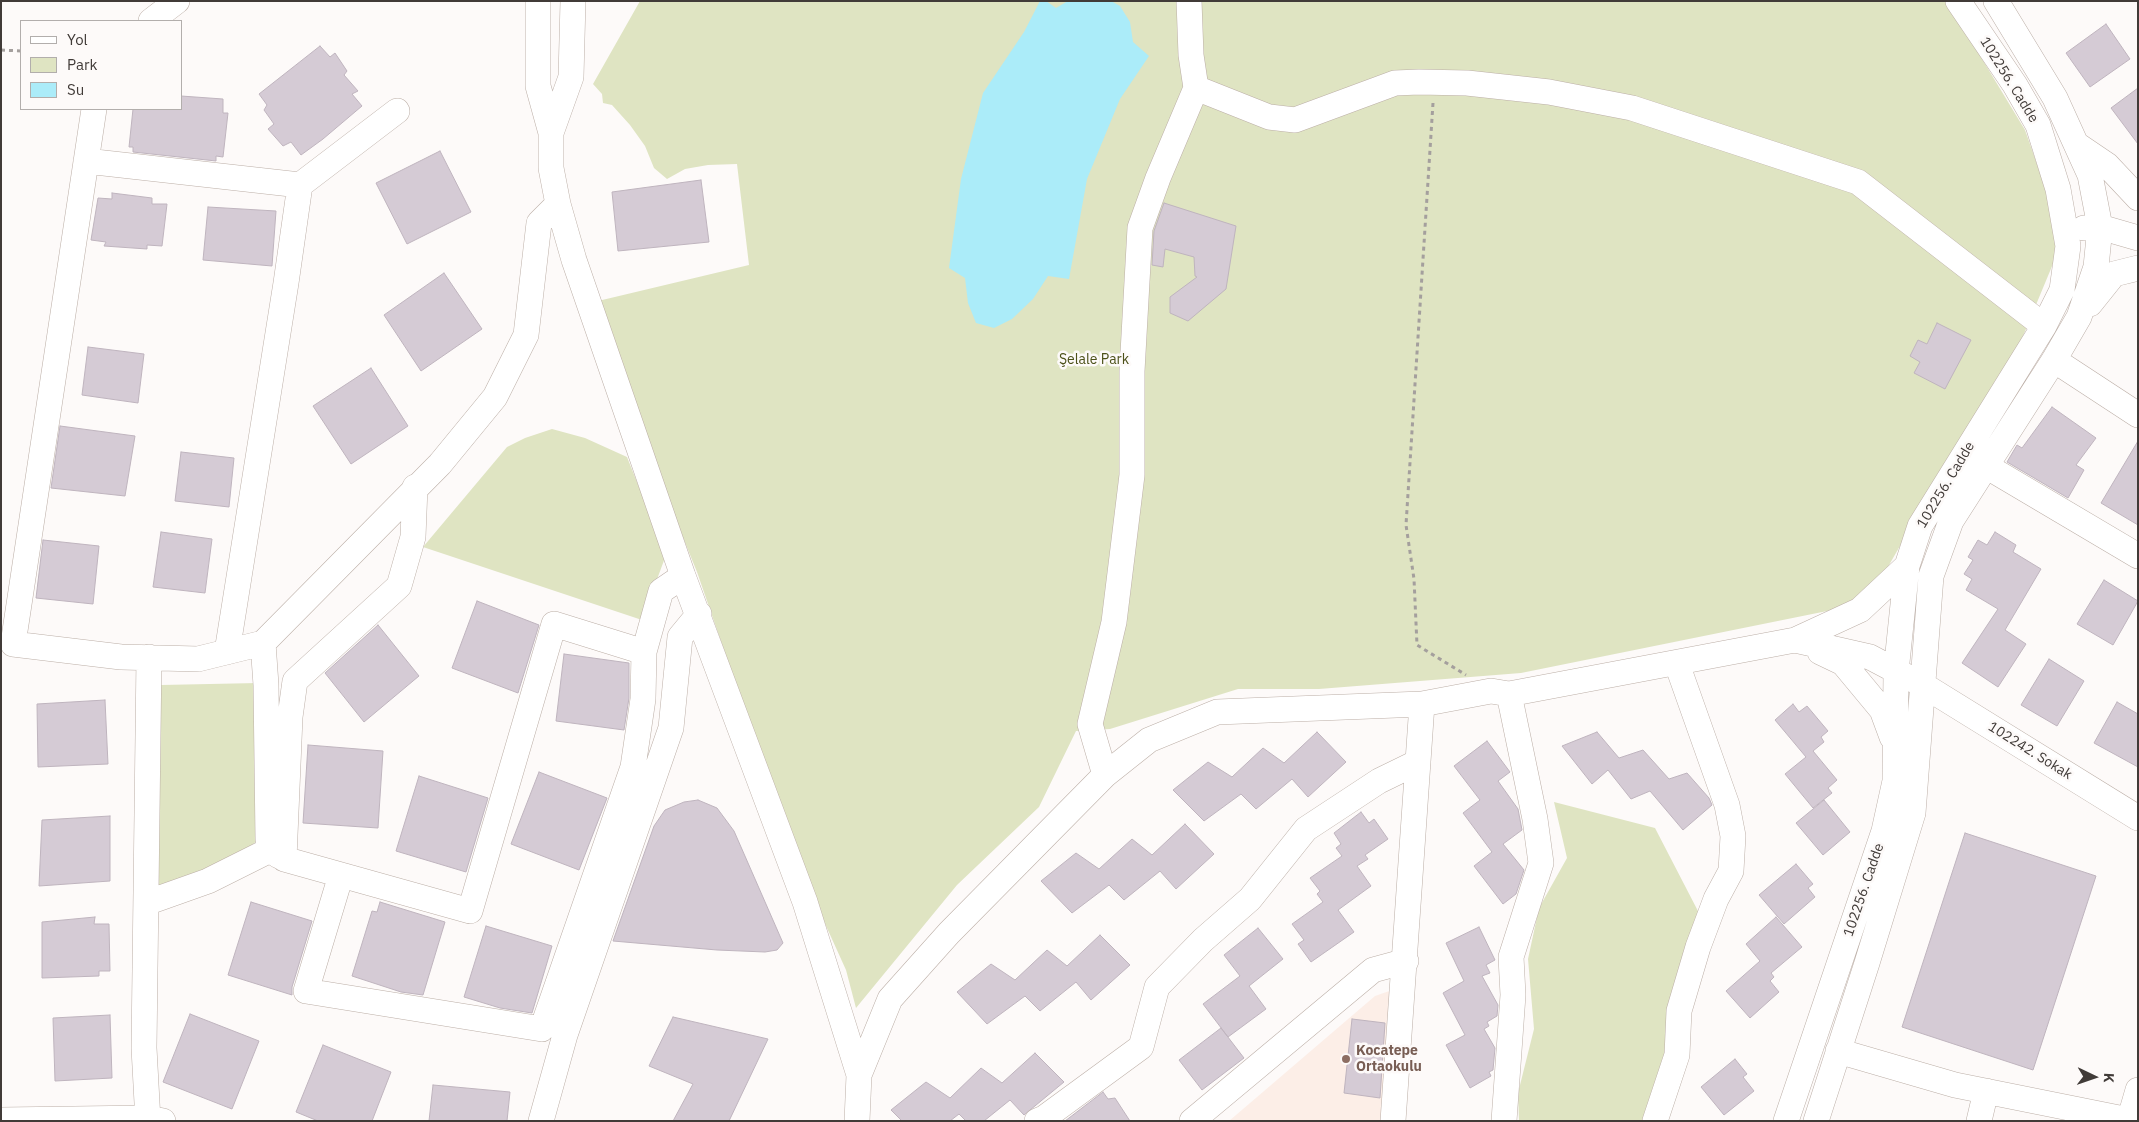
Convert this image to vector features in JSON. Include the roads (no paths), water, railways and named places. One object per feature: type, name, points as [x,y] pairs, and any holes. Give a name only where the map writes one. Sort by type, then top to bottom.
[{"type":"street","points":[[152,20],[177,1]]},
{"type":"street","points":[[538,1],[538,86],[551,133],[551,168],[558,204],[574,260],[683,576],[699,614],[805,902],[859,1075]]},
{"type":"street","points":[[551,133],[571,77],[573,1]]},
{"type":"street","points":[[1106,775],[1090,724],[1114,622],[1132,475],[1132,371],[1140,228],[1158,178],[1196,88],[1190,55],[1189,1]]},
{"type":"street","name":"102256. Cadde","points":[[1786,1121],[1884,831],[1895,781],[1896,672],[1907,566],[1920,526],[2044,326],[2062,290],[2068,246],[2058,189],[2038,126],[2015,85],[1958,1]]},
{"type":"street","name":"102256. Cadde","points":[[1816,1121],[1913,813],[1930,576],[1951,521],[2054,360],[2079,317],[2096,267],[2100,228],[2090,175],[2055,98],[1996,1]]},
{"type":"street","points":[[1196,88],[1269,117],[1295,120],[1395,83],[1467,83],[1549,92],[1632,108],[1858,182],[2044,326]]},
{"type":"street","points":[[94,110],[7,642],[121,658],[198,659],[263,644],[415,487],[440,464],[495,397],[526,335],[540,223],[558,204]]},
{"type":"street","points":[[86,161],[300,186],[397,112]]},
{"type":"street","points":[[2076,144],[2107,165],[2138,198]]},
{"type":"street","points":[[227,652],[300,186]]},
{"type":"street","points":[[2065,228],[2100,228],[2138,238]]},
{"type":"street","points":[[2079,317],[2114,274],[2138,268]]},
{"type":"street","points":[[2054,360],[2138,415]]},
{"type":"street","points":[[1986,466],[2138,556]]},
{"type":"street","points":[[277,854],[295,681],[399,586],[413,537],[415,487]]},
{"type":"street","points":[[857,1121],[859,1075],[890,999],[949,933],[1106,775],[1149,740],[1217,712],[1422,704],[1677,664],[1795,640],[1860,610],[1907,566]]},
{"type":"street","points":[[340,875],[306,991],[542,1029],[633,767],[643,699],[644,652],[661,591],[683,576]]},
{"type":"street","points":[[541,1121],[565,1035],[671,728],[680,637],[699,614]]},
{"type":"street","points":[[146,903],[277,854],[340,875],[470,911],[554,624],[644,652]]},
{"type":"street","points":[[1795,640],[1843,663],[1882,710],[1896,746]]},
{"type":"street","name":"102242. Sokak","points":[[1795,640],[1870,657],[1923,685],[2138,818]]},
{"type":"street","points":[[263,644],[277,854]]},
{"type":"street","points":[[1,1120],[153,1120],[144,1048],[149,657]]},
{"type":"street","points":[[1655,1121],[1677,1055],[1679,1011],[1698,947],[1716,899],[1731,871],[1733,836],[1727,805],[1677,664]]},
{"type":"street","points":[[1500,692],[1535,819],[1541,863],[1511,957],[1513,996],[1504,1121]]},
{"type":"street","points":[[1393,1121],[1406,961],[1422,704]]},
{"type":"street","points":[[1037,1121],[1044,1118],[1141,1046],[1157,987],[1203,940],[1250,899],[1306,829],[1379,781],[1418,762]]},
{"type":"street","points":[[1192,1121],[1373,970],[1406,961]]},
{"type":"street","points":[[1838,1051],[1954,1085],[2129,1121],[2138,1090]]},
{"type":"street","points":[[1979,1121],[1986,1091]]},
{"type":"water","points":[[1040,1],[1046,1],[1056,8],[1068,1],[1111,1],[1120,6],[1130,22],[1133,42],[1149,56],[1120,99],[1087,179],[1069,279],[1048,276],[1033,299],[1012,319],[994,328],[976,323],[968,303],[965,278],[949,268],[961,179],[983,93],[1024,32]]},
{"type":"place","name":"Kocatepe Ortaokulu","points":[[1346,1059]]},
{"type":"park label","name":"Şelale Park","points":[[1094,360]]}]
